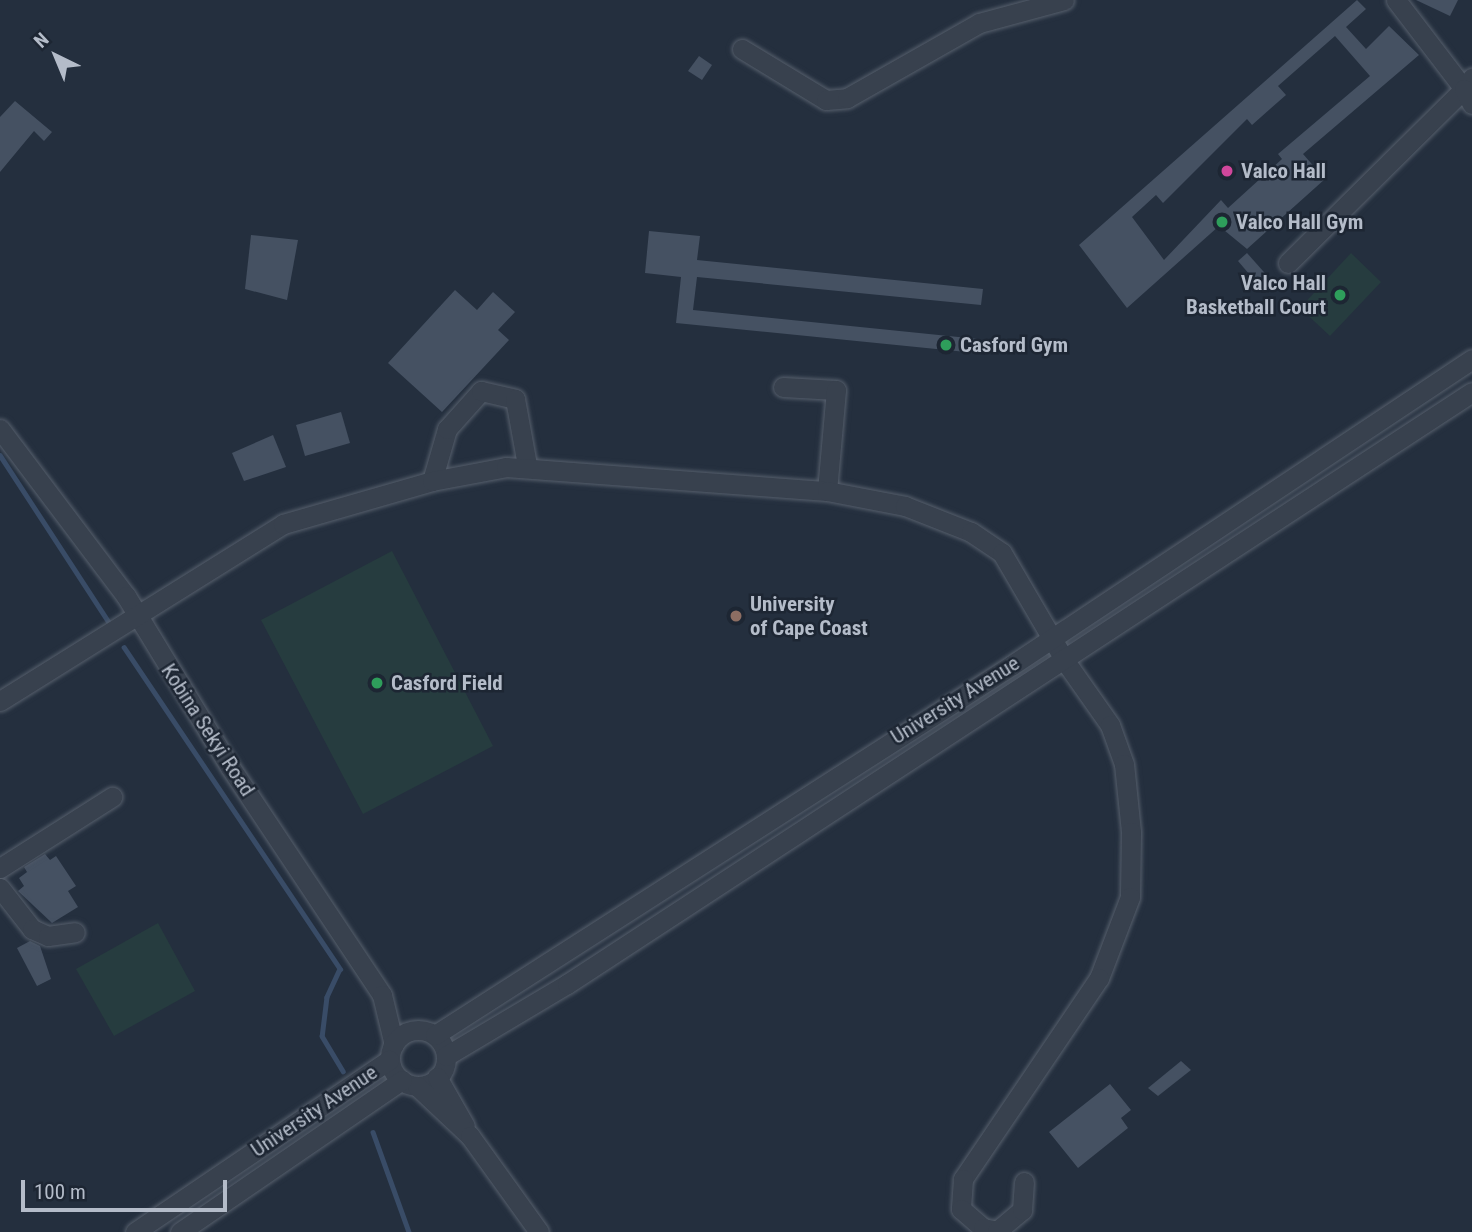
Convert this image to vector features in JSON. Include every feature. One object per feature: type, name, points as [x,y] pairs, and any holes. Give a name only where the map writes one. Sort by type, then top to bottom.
[{"type":"street","points":[[742,50],[825,100],[847,98],[979,23],[1061,0]]},
{"type":"street","points":[[1288,263],[1469,90],[1396,0]]},
{"type":"street","name":"University Avenue","points":[[435,1035],[1055,636],[1472,359]]},
{"type":"street","points":[[783,387],[836,390],[827,491]]},
{"type":"street","points":[[432,481],[447,429],[481,391],[515,399],[527,465]]},
{"type":"street","name":"University Avenue","points":[[446,1056],[567,984],[1065,661],[1472,392]]},
{"type":"street","name":"Kobina Sekyi Road","points":[[0,429],[126,596],[133,615],[382,995],[391,1053]]},
{"type":"street","points":[[0,701],[133,615],[283,524],[432,481],[527,465],[827,491],[905,506],[971,532],[1002,554],[1055,636],[1065,661],[1111,724],[1124,764],[1130,897],[1099,978],[963,1179],[961,1209],[975,1223],[997,1231],[1022,1210],[1024,1182]]},
{"type":"street","points":[[0,868],[111,797]]},
{"type":"street","points":[[0,888],[32,929],[48,936],[75,932]]},
{"type":"street","points":[[382,995],[412,1031],[435,1035],[446,1056],[438,1077],[470,1136],[539,1232]]},
{"type":"street","points":[[412,1031],[391,1053],[409,1083],[470,1136]]},
{"type":"street","name":"University Avenue","points":[[135,1232],[391,1053]]},
{"type":"street","points":[[409,1083],[438,1077]]},
{"type":"street","name":"University Avenue","points":[[180,1232],[409,1083]]},
{"type":"green space","name":"Valco Hall Basketball Court","points":[[1351,253],[1381,282],[1330,336],[1300,308]]},
{"type":"green space","name":"Casford Field","points":[[392,551],[493,746],[363,814],[261,620]]},
{"type":"green space","points":[[158,923],[195,991],[114,1036],[76,969]]},
{"type":"building","points":[[1357,0],[1366,9],[1346,27],[1366,49],[1389,26],[1419,55],[1303,154],[1325,179],[1247,249],[1219,226],[1127,308],[1079,245]],"holes":[[[1335,36],[1370,76],[1278,154],[1282,159],[1228,208],[1221,200],[1164,260],[1132,217],[1156,195],[1163,203],[1247,119],[1252,125],[1286,95],[1278,86]]]},
{"type":"building","points":[[1416,0],[1458,0],[1450,16]]},
{"type":"building","points":[[699,56],[712,65],[702,80],[688,71]]},
{"type":"building","points":[[15,101],[52,132],[44,141],[34,131],[0,172],[0,117]]},
{"type":"building","points":[[649,231],[700,236],[697,260],[983,289],[981,305],[697,277],[693,310],[978,339],[976,353],[676,323],[681,277],[645,273]]},
{"type":"building","points":[[251,235],[298,240],[287,300],[245,289]]},
{"type":"building","points":[[1247,253],[1271,280],[1261,288],[1238,261]]},
{"type":"building","points":[[455,290],[477,310],[493,292],[515,312],[498,330],[509,340],[442,412],[388,363]]},
{"type":"building","points":[[341,412],[350,443],[305,456],[296,425]]},
{"type":"building","points":[[273,435],[286,467],[244,481],[232,453]]},
{"type":"building","points":[[45,854],[50,860],[56,856],[76,886],[68,891],[78,907],[52,923],[18,891],[24,886],[19,878],[27,872],[24,867]]},
{"type":"building","points":[[30,941],[40,946],[51,979],[37,986],[17,948]]},
{"type":"building","points":[[1181,1061],[1191,1070],[1158,1096],[1148,1088]]},
{"type":"building","points":[[1110,1084],[1131,1110],[1121,1118],[1128,1128],[1078,1168],[1049,1132]]},
{"type":"waterway","points":[[0,455],[110,624]]},
{"type":"waterway","points":[[124,647],[340,969],[327,997],[322,1036],[343,1071]]},
{"type":"waterway","points":[[373,1132],[409,1232]]},
{"type":"place","name":"Valco Hall","points":[[1227,171]]},
{"type":"place","name":"Valco Hall Gym","points":[[1222,222]]},
{"type":"place","name":"Valco Hall Basketball Court","points":[[1340,295]]},
{"type":"place","name":"Casford Gym","points":[[946,345]]},
{"type":"place","name":"University of Cape Coast","points":[[736,616]]},
{"type":"place","name":"Casford Field","points":[[377,683]]}]
